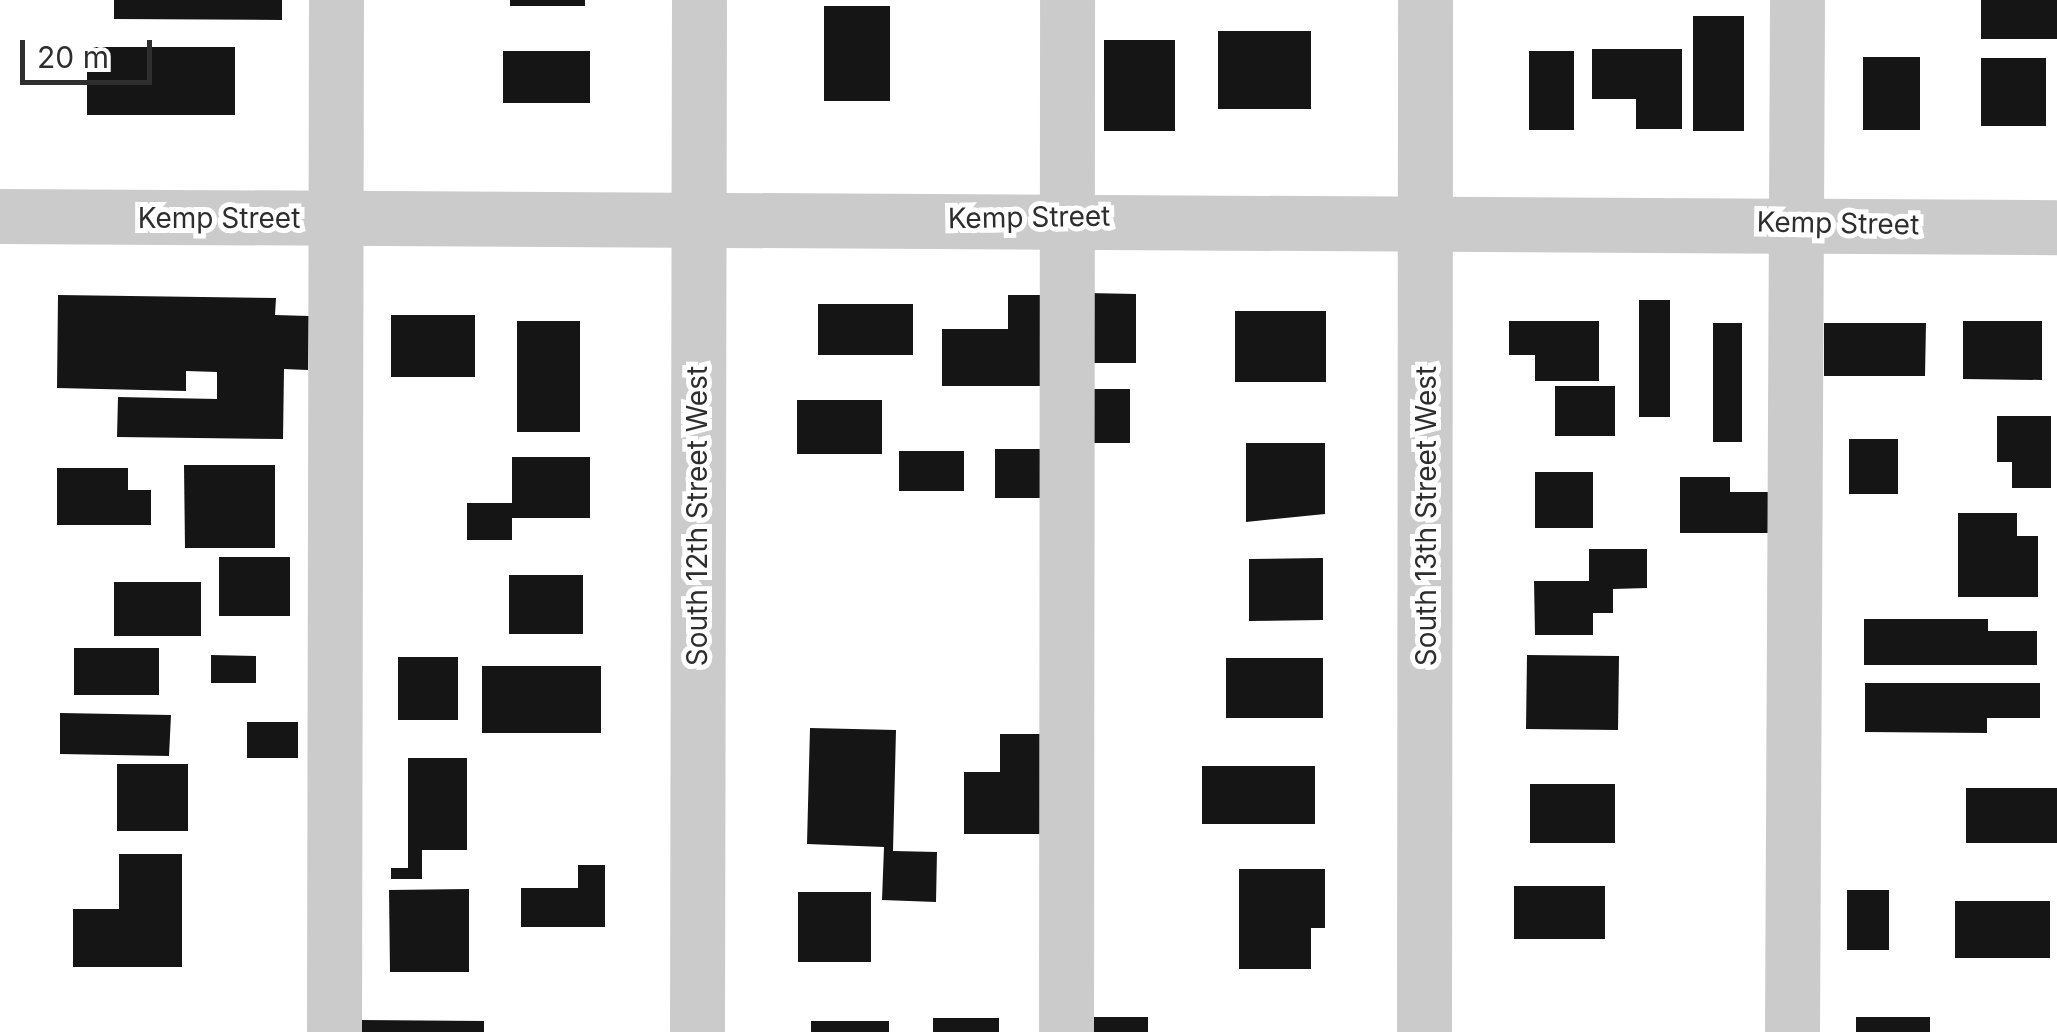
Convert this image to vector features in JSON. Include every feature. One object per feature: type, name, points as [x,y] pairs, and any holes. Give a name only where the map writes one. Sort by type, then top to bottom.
[{"type":"street","points":[[334,1032],[336,0]]},
{"type":"street","name":"South 12th Street West","points":[[696,1032],[699,0]]},
{"type":"street","points":[[1066,1032],[1067,0]]},
{"type":"street","name":"South 13th Street West","points":[[1424,1032],[1425,0]]},
{"type":"street","points":[[1792,1032],[1797,0]]},
{"type":"street","name":"Kemp Street","points":[[0,216],[697,221],[1066,216],[2057,226]]},
{"type":"building","points":[[114,0],[282,0],[282,20],[114,19]]},
{"type":"building","points":[[510,0],[585,0],[585,6],[510,6]]},
{"type":"building","points":[[1981,0],[2057,0],[2057,39],[1981,39]]},
{"type":"building","points":[[824,6],[890,6],[890,101],[824,101]]},
{"type":"building","points":[[1693,16],[1744,16],[1744,131],[1693,131]]},
{"type":"building","points":[[1218,31],[1311,31],[1311,109],[1218,109]]},
{"type":"building","points":[[1104,40],[1175,40],[1175,131],[1104,131]]},
{"type":"building","points":[[87,47],[235,47],[235,115],[87,115]]},
{"type":"building","points":[[1592,49],[1682,49],[1682,129],[1636,129],[1636,99],[1592,99]]},
{"type":"building","points":[[503,51],[590,51],[590,103],[503,103]]},
{"type":"building","points":[[1529,51],[1574,51],[1574,130],[1529,130]]},
{"type":"building","points":[[1863,57],[1920,57],[1920,130],[1863,130]]},
{"type":"building","points":[[1981,58],[2046,58],[2046,126],[1981,126]]},
{"type":"building","points":[[1087,293],[1136,294],[1136,363],[1087,363]]},
{"type":"building","points":[[58,295],[276,298],[275,315],[309,316],[308,370],[284,369],[283,439],[117,437],[118,397],[217,399],[217,372],[186,371],[186,391],[57,388]]},
{"type":"building","points":[[1008,295],[1047,295],[1047,386],[942,386],[942,329],[1008,329]]},
{"type":"building","points":[[1639,300],[1670,300],[1670,417],[1639,417]]},
{"type":"building","points":[[818,304],[913,304],[913,355],[818,355]]},
{"type":"building","points":[[1235,311],[1326,311],[1326,382],[1235,382]]},
{"type":"building","points":[[391,315],[475,315],[475,377],[391,377]]},
{"type":"building","points":[[517,321],[580,321],[580,432],[517,432]]},
{"type":"building","points":[[1509,321],[1599,321],[1599,381],[1535,381],[1535,355],[1509,355]]},
{"type":"building","points":[[1963,321],[2042,321],[2042,380],[1963,379]]},
{"type":"building","points":[[1713,323],[1742,323],[1742,442],[1713,442]]},
{"type":"building","points":[[1824,323],[1926,323],[1925,376],[1824,376]]},
{"type":"building","points":[[1555,386],[1615,386],[1615,436],[1555,436]]},
{"type":"building","points":[[1088,389],[1130,389],[1130,443],[1088,443]]},
{"type":"building","points":[[797,400],[882,400],[882,454],[797,454]]},
{"type":"building","points":[[1997,416],[2051,416],[2051,488],[2012,488],[2012,462],[1997,462]]},
{"type":"building","points":[[1849,439],[1898,439],[1898,494],[1849,494]]},
{"type":"building","points":[[1246,443],[1325,443],[1325,514],[1246,522]]},
{"type":"building","points":[[995,449],[1047,449],[1047,498],[995,498]]},
{"type":"building","points":[[899,451],[964,451],[964,491],[899,491]]},
{"type":"building","points":[[512,457],[590,457],[590,518],[512,518],[512,540],[467,540],[467,503],[512,503]]},
{"type":"building","points":[[184,465],[275,465],[275,548],[185,548]]},
{"type":"building","points":[[57,468],[128,468],[128,490],[151,490],[151,525],[57,525]]},
{"type":"building","points":[[1535,472],[1593,472],[1593,528],[1535,528]]},
{"type":"building","points":[[1680,477],[1730,477],[1730,492],[1772,492],[1772,533],[1680,533]]},
{"type":"building","points":[[1958,513],[2017,513],[2017,536],[2038,536],[2038,597],[1958,597]]},
{"type":"building","points":[[1589,549],[1647,549],[1647,588],[1613,589],[1613,613],[1593,613],[1593,635],[1535,635],[1534,581],[1589,581]]},
{"type":"building","points":[[219,557],[290,557],[290,616],[219,616]]},
{"type":"building","points":[[1323,558],[1323,620],[1249,621],[1249,559]]},
{"type":"building","points":[[509,575],[583,575],[583,634],[509,634]]},
{"type":"building","points":[[114,582],[201,582],[201,636],[114,636]]},
{"type":"building","points":[[1864,619],[1988,619],[1988,631],[2037,631],[2037,665],[1864,665]]},
{"type":"building","points":[[74,648],[159,648],[159,695],[74,695]]},
{"type":"building","points":[[211,655],[256,656],[256,683],[211,683]]},
{"type":"building","points":[[1527,655],[1619,656],[1618,730],[1526,729]]},
{"type":"building","points":[[398,657],[458,657],[458,720],[398,720]]},
{"type":"building","points":[[1226,658],[1323,658],[1323,718],[1226,718]]},
{"type":"building","points":[[482,666],[601,666],[601,733],[482,733]]},
{"type":"building","points":[[1865,683],[2040,683],[2040,718],[1987,718],[1987,733],[1865,732]]},
{"type":"building","points":[[60,713],[171,715],[169,756],[60,754]]},
{"type":"building","points":[[247,722],[298,722],[298,758],[247,758]]},
{"type":"building","points":[[810,728],[896,730],[893,851],[937,852],[936,902],[882,900],[884,847],[807,844]]},
{"type":"building","points":[[1000,734],[1041,734],[1041,834],[964,834],[964,772],[1000,772]]},
{"type":"building","points":[[408,758],[467,758],[467,850],[422,850],[422,879],[391,879],[391,868],[408,868]]},
{"type":"building","points":[[117,764],[188,764],[188,831],[117,831]]},
{"type":"building","points":[[1202,766],[1315,766],[1315,824],[1202,824]]},
{"type":"building","points":[[1530,784],[1615,784],[1615,843],[1530,843]]},
{"type":"building","points":[[1966,788],[2057,788],[2057,843],[1966,843]]},
{"type":"building","points":[[119,854],[182,854],[182,967],[73,967],[73,909],[119,909]]},
{"type":"building","points":[[578,865],[605,865],[605,927],[521,927],[521,888],[578,888]]},
{"type":"building","points":[[1239,869],[1325,869],[1325,928],[1311,928],[1311,969],[1239,969]]},
{"type":"building","points":[[1514,886],[1605,886],[1605,939],[1514,939]]},
{"type":"building","points":[[469,889],[469,972],[390,972],[389,890]]},
{"type":"building","points":[[1847,890],[1889,890],[1889,950],[1847,950]]},
{"type":"building","points":[[798,892],[871,892],[871,962],[798,962]]},
{"type":"building","points":[[1955,901],[2050,901],[2050,958],[1955,958]]},
{"type":"building","points":[[1081,1017],[1148,1017],[1148,1032],[1081,1032]]},
{"type":"building","points":[[1856,1017],[1930,1017],[1930,1032],[1856,1032]]},
{"type":"building","points":[[933,1018],[999,1018],[999,1032],[933,1032]]},
{"type":"building","points":[[361,1020],[484,1021],[484,1032],[361,1032]]},
{"type":"building","points":[[811,1021],[889,1021],[889,1032],[811,1032]]}]
